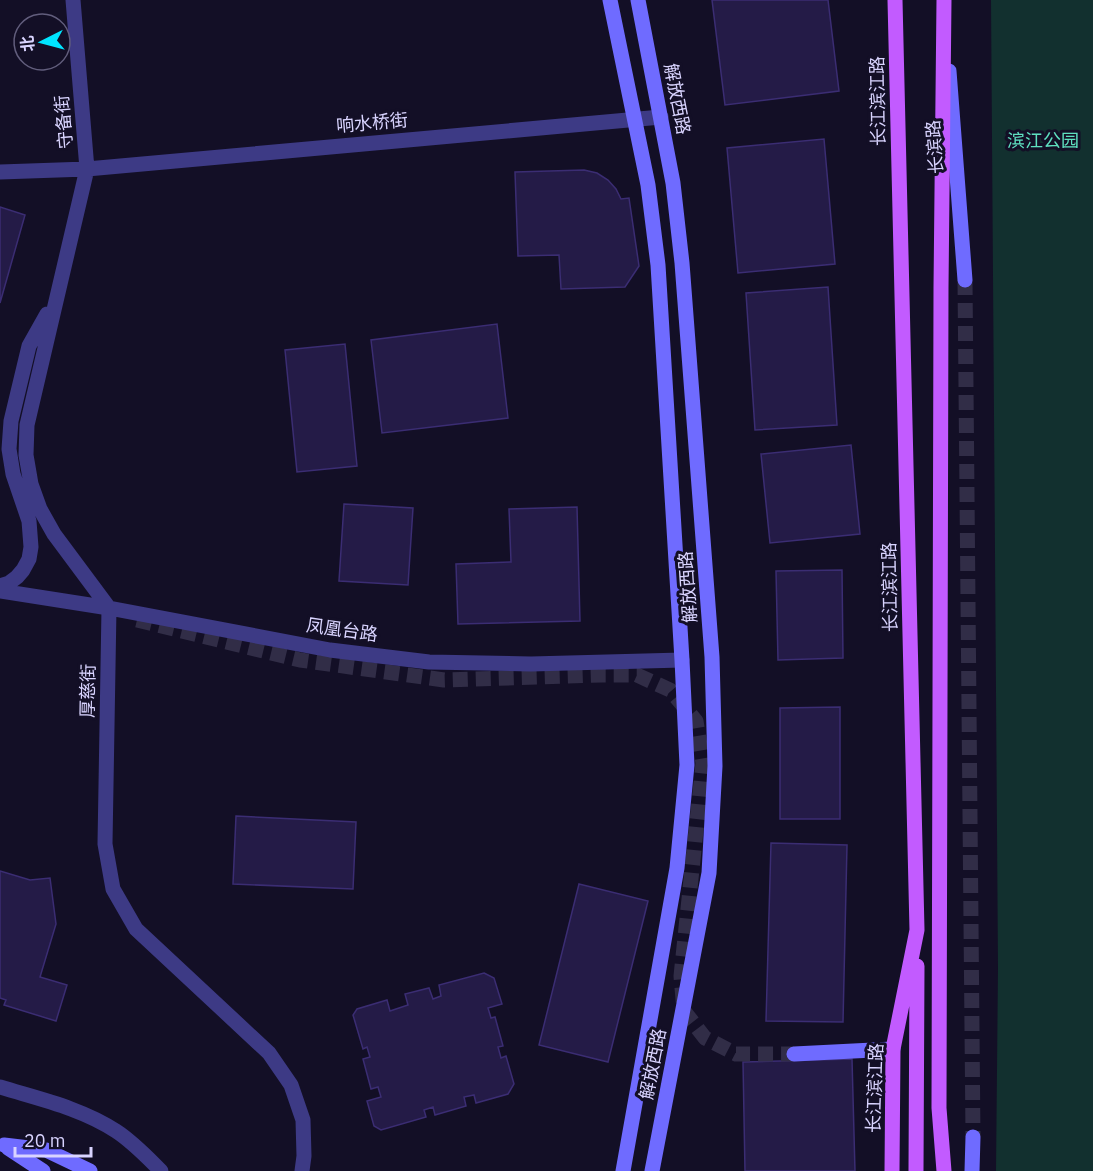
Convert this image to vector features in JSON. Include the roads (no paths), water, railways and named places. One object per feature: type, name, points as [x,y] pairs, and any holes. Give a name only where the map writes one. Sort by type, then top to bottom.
[{"type":"main road","name":"解放西路","points":[[610,0],[648,185],[658,265],[687,765],[677,868],[623,1171]]},
{"type":"main road","name":"解放西路","points":[[638,0],[673,183],[682,264],[712,657],[715,766],[709,873],[652,1171]]},
{"type":"main road","name":"长江滨江路","points":[[892,1171],[893,1049],[917,930],[895,0]]},
{"type":"main road","points":[[937,1171],[944,6]]},
{"type":"main road","name":"长滨路","points":[[944,6],[965,280]]},
{"type":"main road","points":[[916,1171],[917,930]]},
{"type":"main road","points":[[794,1054],[893,1049]]},
{"type":"main road","points":[[939,1108],[944,1171]]},
{"type":"main road","points":[[972,1171],[973,1137]]},
{"type":"main road","points":[[2,1144],[43,1171]]},
{"type":"main road","points":[[2,1144],[46,1150],[90,1171]]},
{"type":"street","name":"守备街","points":[[73,0],[87,169]]},
{"type":"street","name":"响水桥街","points":[[0,172],[87,169],[661,117]]},
{"type":"street","points":[[87,169],[27,425],[26,455],[31,484],[40,509],[54,534],[109,608]]},
{"type":"street","points":[[0,586],[9,584],[23,570],[29,559],[31,547],[29,521],[12,474],[6,419],[29,346],[56,298]]},
{"type":"street","name":"凤凰台路","points":[[0,591],[109,608],[330,650],[429,662],[531,664],[682,660]]},
{"type":"street","name":"厚慈街","points":[[109,608],[105,844],[113,889],[136,929],[269,1053],[291,1085],[303,1120],[302,1171]]},
{"type":"street","points":[[0,1087],[70,1108],[96,1119],[118,1132],[161,1171]]},
{"type":"tunnel","points":[[965,280],[973,1137]]},
{"type":"tunnel","points":[[137,620],[300,660],[444,680],[637,675],[670,690],[696,721],[703,763],[681,976],[684,1011],[705,1038],[736,1054],[794,1054]]},
{"type":"park label","name":"滨江公园","points":[[1043,141]]}]
